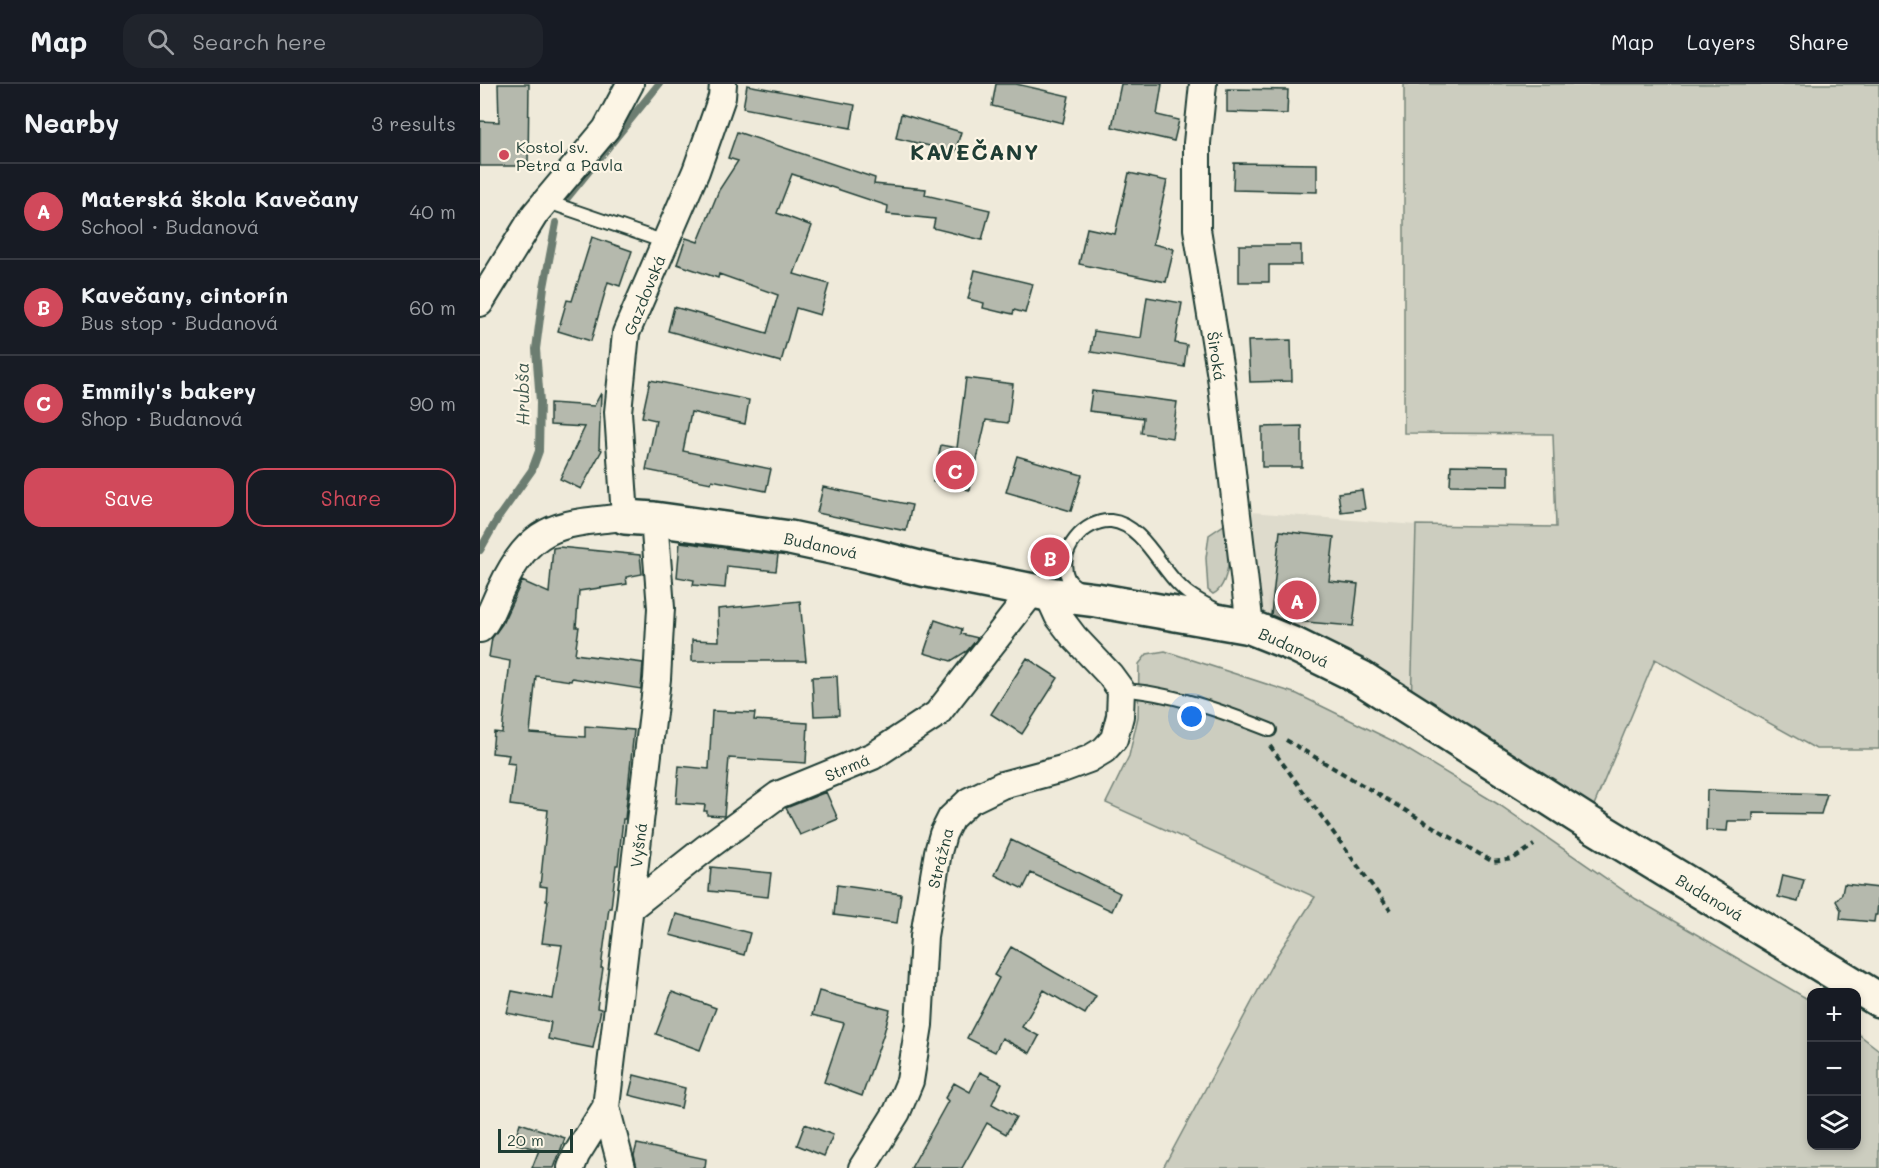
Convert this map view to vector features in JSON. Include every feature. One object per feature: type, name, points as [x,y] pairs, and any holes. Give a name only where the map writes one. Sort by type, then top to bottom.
[{"type":"street","points":[[480,303],[535,214],[606,129],[630,84]]},
{"type":"street","name":"Gazdovská","points":[[640,518],[618,412],[626,333],[696,171],[722,98],[723,84]]},
{"type":"street","name":"Široká","points":[[1203,84],[1197,143],[1197,229],[1221,377],[1250,627]]},
{"type":"street","points":[[480,629],[518,557],[537,537],[561,525],[640,518]]},
{"type":"street","name":"Budanová","points":[[640,518],[790,538],[923,569],[1040,592],[1250,627],[1295,645],[1360,677],[1568,810],[1879,1000]]},
{"type":"street","name":"Vyšná","points":[[622,1168],[606,1107],[657,679],[661,608],[640,518]]},
{"type":"street","points":[[1040,592],[1074,637],[1104,668],[1121,690]]},
{"type":"street","name":"Strmá","points":[[630,908],[778,795],[873,756],[937,714],[1040,592]]},
{"type":"street","name":"Strážna","points":[[862,1168],[897,1112],[910,1080],[919,1025],[924,936],[938,852],[951,818],[969,801],[1002,785],[1062,769],[1089,759],[1104,750],[1114,739],[1120,716],[1121,690]]},
{"type":"street","points":[[571,1168],[576,1155],[606,1107]]},
{"type":"lane","points":[[545,201],[665,242]]},
{"type":"lane","points":[[1096,600],[1068,578],[1067,557],[1074,541],[1082,531],[1102,521],[1114,521],[1142,539],[1179,586],[1200,601],[1250,627]]},
{"type":"lane","points":[[1121,690],[1139,691],[1171,698],[1270,730]]},
{"type":"path","points":[[1254,724],[1390,910]]},
{"type":"path","points":[[1270,730],[1493,862],[1513,859],[1534,845]]},
{"type":"shaded area","points":[[1404,84],[1879,84],[1879,749],[1816,749],[1655,659],[1587,822],[1411,709],[1416,525],[1556,527],[1553,434],[1404,433]]},
{"type":"shaded area","points":[[1237,511],[1416,525],[1411,709],[1250,627]]},
{"type":"shaded area","points":[[1230,521],[1227,572],[1219,589],[1213,594],[1208,590],[1206,558],[1209,535]]},
{"type":"shaded area","points":[[1165,651],[1297,694],[1395,742],[1501,806],[1636,899],[1807,999],[1807,1150],[1861,1150],[1861,1036],[1879,1050],[1879,1168],[1163,1168],[1276,957],[1315,897],[1106,803],[1129,756],[1138,717],[1139,664],[1147,654]]},
{"type":"building","name":"Kostol sv. Petra a Pavla","points":[[498,84],[529,84],[528,166],[480,166],[480,121],[499,122]]},
{"type":"building","points":[[996,84],[1016,84],[1069,96],[1063,123],[992,106]]},
{"type":"building","points":[[1121,84],[1162,84],[1157,115],[1179,120],[1174,141],[1112,127]]},
{"type":"building","points":[[747,85],[855,105],[851,128],[743,108]]},
{"type":"building","points":[[1227,89],[1288,90],[1287,114],[1227,112]]},
{"type":"building","points":[[901,114],[961,132],[955,152],[896,138]]},
{"type":"building","points":[[737,132],[875,178],[874,184],[926,189],[925,195],[990,210],[982,240],[933,228],[935,219],[887,214],[888,206],[792,174],[777,213],[812,226],[794,274],[829,284],[820,315],[796,308],[781,362],[668,331],[674,307],[767,333],[778,295],[719,274],[718,278],[677,264],[686,238],[698,242],[719,190],[738,161],[728,158]]},
{"type":"building","points":[[1234,163],[1317,164],[1317,192],[1233,190]]},
{"type":"building","points":[[1129,173],[1167,181],[1153,244],[1174,249],[1166,282],[1079,264],[1087,228],[1115,234]]},
{"type":"building","points":[[592,237],[632,251],[620,286],[608,282],[591,341],[558,331],[567,300],[572,301]]},
{"type":"building","points":[[1239,245],[1301,245],[1301,265],[1269,265],[1269,282],[1239,282]]},
{"type":"building","points":[[975,270],[1033,284],[1025,313],[1014,310],[1013,314],[1004,313],[983,308],[984,303],[968,299]]},
{"type":"building","points":[[1147,297],[1182,303],[1175,343],[1187,345],[1184,367],[1091,352],[1094,331],[1141,338]]},
{"type":"building","points":[[1291,340],[1292,381],[1250,382],[1248,341]]},
{"type":"building","points":[[966,378],[1013,384],[1008,423],[986,420],[970,490],[933,482],[941,445],[957,448]]},
{"type":"building","points":[[650,380],[749,400],[745,424],[691,412],[683,451],[771,469],[766,491],[646,470],[656,420],[642,417]]},
{"type":"building","points":[[1092,391],[1177,402],[1172,438],[1141,433],[1143,418],[1089,411]]},
{"type":"building","points":[[601,393],[599,448],[602,450],[581,489],[560,479],[585,427],[550,425],[550,403],[594,406]]},
{"type":"building","points":[[1302,426],[1302,467],[1262,467],[1262,427]]},
{"type":"building","points":[[1017,456],[1082,475],[1071,511],[1006,492]]},
{"type":"building","points":[[1451,465],[1509,466],[1509,486],[1450,485]]},
{"type":"building","points":[[823,487],[912,505],[906,531],[817,513]]},
{"type":"building","points":[[1362,490],[1365,509],[1341,512],[1338,493]]},
{"type":"building","points":[[1280,531],[1334,537],[1329,581],[1358,584],[1353,626],[1282,620],[1271,615]]},
{"type":"building","points":[[680,542],[778,555],[776,571],[727,566],[725,588],[693,585],[694,580],[677,577]]},
{"type":"building","points":[[553,548],[640,555],[642,574],[626,577],[627,584],[579,591],[576,627],[579,627],[575,654],[643,663],[641,689],[572,678],[571,681],[536,676],[530,733],[585,737],[585,726],[634,730],[625,819],[623,819],[601,968],[603,968],[597,1008],[601,1009],[593,1048],[548,1039],[551,1022],[507,1013],[512,991],[553,999],[562,945],[542,943],[548,901],[546,901],[547,887],[540,886],[548,810],[510,805],[515,764],[507,763],[509,755],[492,753],[494,732],[502,733],[510,661],[489,657],[492,638],[502,624],[522,581],[549,593]]},
{"type":"building","points":[[800,601],[806,661],[692,661],[692,640],[719,641],[718,609]]},
{"type":"building","points":[[935,620],[962,629],[961,634],[978,638],[967,651],[951,661],[924,653]]},
{"type":"building","points":[[1027,658],[1058,678],[1022,734],[991,714]]},
{"type":"building","points":[[837,676],[839,715],[814,716],[812,677]]},
{"type":"building","points":[[712,711],[755,713],[754,720],[808,723],[806,763],[729,758],[724,816],[707,815],[707,811],[704,811],[705,805],[676,803],[679,766],[709,769]]},
{"type":"building","points":[[1707,790],[1827,794],[1821,814],[1753,813],[1753,821],[1728,821],[1727,831],[1706,830]]},
{"type":"building","points":[[826,792],[838,819],[800,835],[786,808]]},
{"type":"building","points":[[1011,840],[1120,893],[1112,911],[1031,873],[1023,889],[995,875]]},
{"type":"building","points":[[711,867],[771,873],[768,897],[709,891]]},
{"type":"building","points":[[1783,875],[1804,880],[1798,902],[1778,897]]},
{"type":"building","points":[[1844,884],[1879,888],[1877,915],[1875,915],[1874,922],[1840,919],[1841,910],[1836,901],[1842,894]]},
{"type":"building","points":[[837,885],[901,894],[897,923],[834,915]]},
{"type":"building","points":[[676,914],[750,933],[744,955],[670,935]]},
{"type":"building","points":[[1011,947],[1096,996],[1085,1014],[1044,990],[1022,1027],[1039,1036],[1030,1053],[1002,1038],[995,1052],[967,1038],[999,978],[994,975]]},
{"type":"building","points":[[819,991],[890,1010],[862,1096],[824,1082],[844,1023],[812,1015]]},
{"type":"building","points":[[672,992],[716,1008],[700,1050],[656,1034]]},
{"type":"building","points":[[980,1072],[1002,1083],[992,1104],[1016,1117],[1006,1134],[987,1123],[962,1168],[911,1168],[948,1101],[945,1098],[954,1083],[970,1092]]},
{"type":"building","points":[[634,1075],[685,1088],[681,1108],[629,1095]]},
{"type":"building","points":[[520,1123],[565,1138],[554,1168],[532,1168],[539,1150],[514,1143]]},
{"type":"building","points":[[805,1124],[833,1135],[824,1156],[797,1145]]},
{"type":"building","points":[[637,1144],[706,1159],[705,1168],[637,1168],[634,1155]]},
{"type":"waterway","name":"Hrubša","points":[[567,198],[659,84]]},
{"type":"waterway","name":"Hrubša","points":[[480,550],[498,518],[532,470],[539,451],[540,402],[536,349],[544,287],[556,223]]},
{"type":"place","name":"Kostol sv. Petra a Pavla","points":[[504,155]]},
{"type":"place","name":"Emmily's bakery","points":[[955,470]]},
{"type":"place","name":"Kavečany, cintorín","points":[[1050,557]]},
{"type":"place","name":"Materská škola Kavečany","points":[[1297,600]]},
{"type":"district","name":"KAVEČANY","points":[[975,151]]}]
